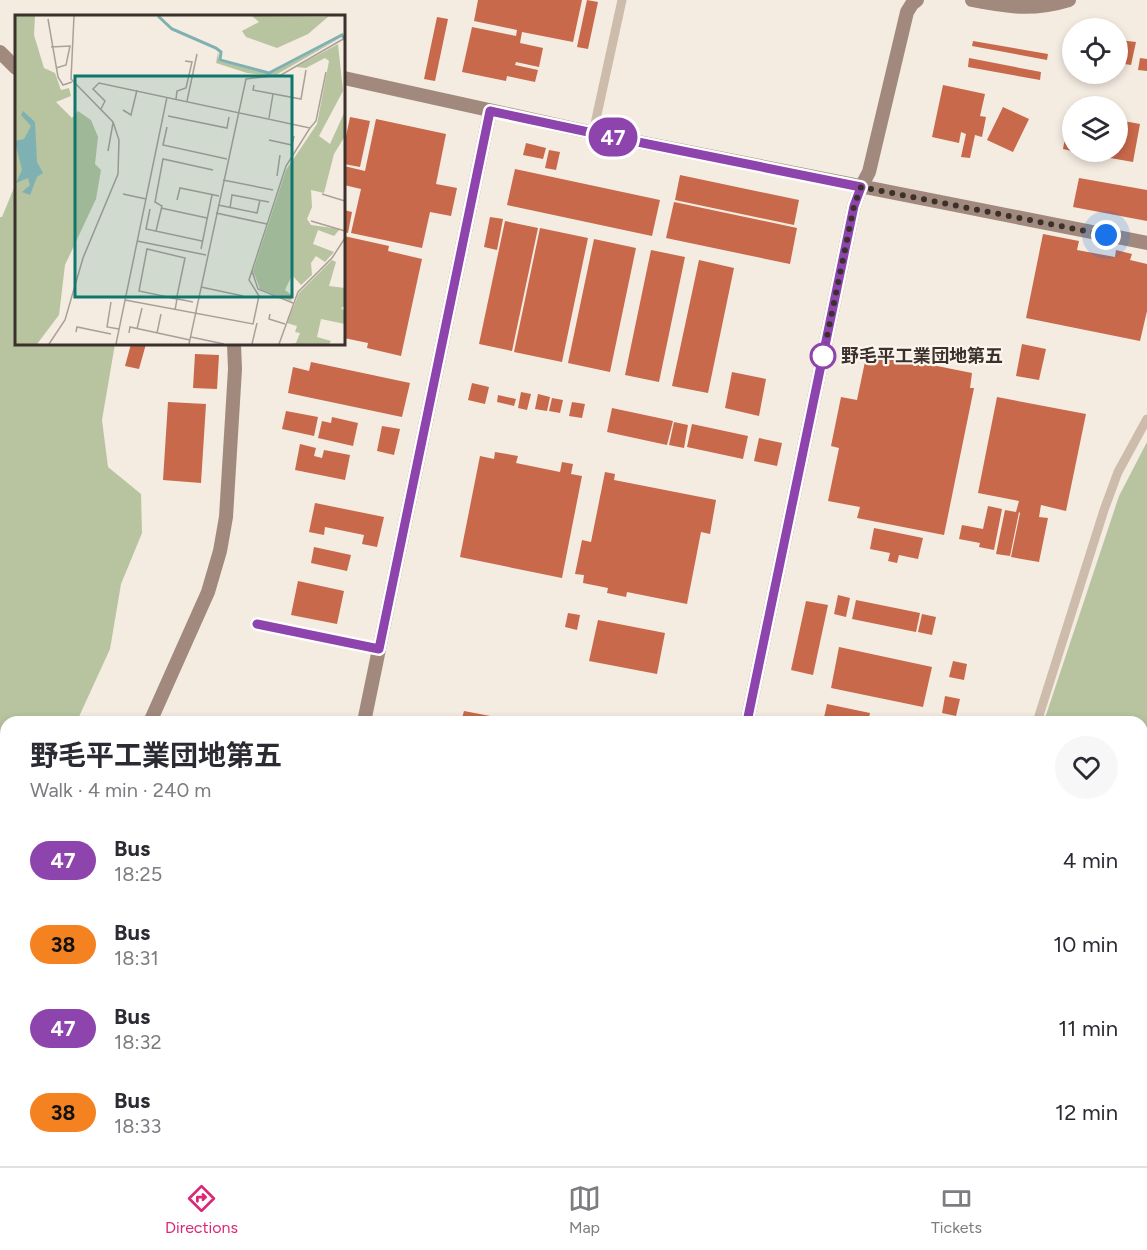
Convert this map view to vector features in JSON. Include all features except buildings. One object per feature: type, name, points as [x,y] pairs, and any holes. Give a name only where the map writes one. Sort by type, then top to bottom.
[{"type":"street","points":[[593,133],[622,0]]},
{"type":"street","points":[[748,716],[854,206],[869,172],[907,12],[917,0]]},
{"type":"street","points":[[972,0],[1017,8],[1069,0]]},
{"type":"street","points":[[0,52],[15,67]]},
{"type":"street","points":[[345,78],[593,133],[1147,243]]},
{"type":"street","points":[[365,716],[490,111]]},
{"type":"street","points":[[153,716],[208,592],[220,551],[226,517],[235,369],[234,345]]},
{"type":"street","points":[[1039,716],[1104,510],[1118,472],[1147,419]]},
{"type":"street","points":[[257,624],[379,649]]},
{"type":"green space","points":[[15,185],[15,345],[115,345],[102,420],[108,467],[141,494],[142,533],[121,584],[110,649],[79,716],[0,716],[0,217],[2,217]]},
{"type":"green space","points":[[1147,442],[1147,716],[1046,716],[1119,496]]},
{"type":"bus line","name":"47","points":[[257,624],[379,649],[490,111],[861,187],[854,206],[748,716]]},
{"type":"place","name":"野毛平工業団地第五","points":[[823,356]]},
{"type":"route","points":[[823,356],[854,206],[861,187],[1106,235]]}]
